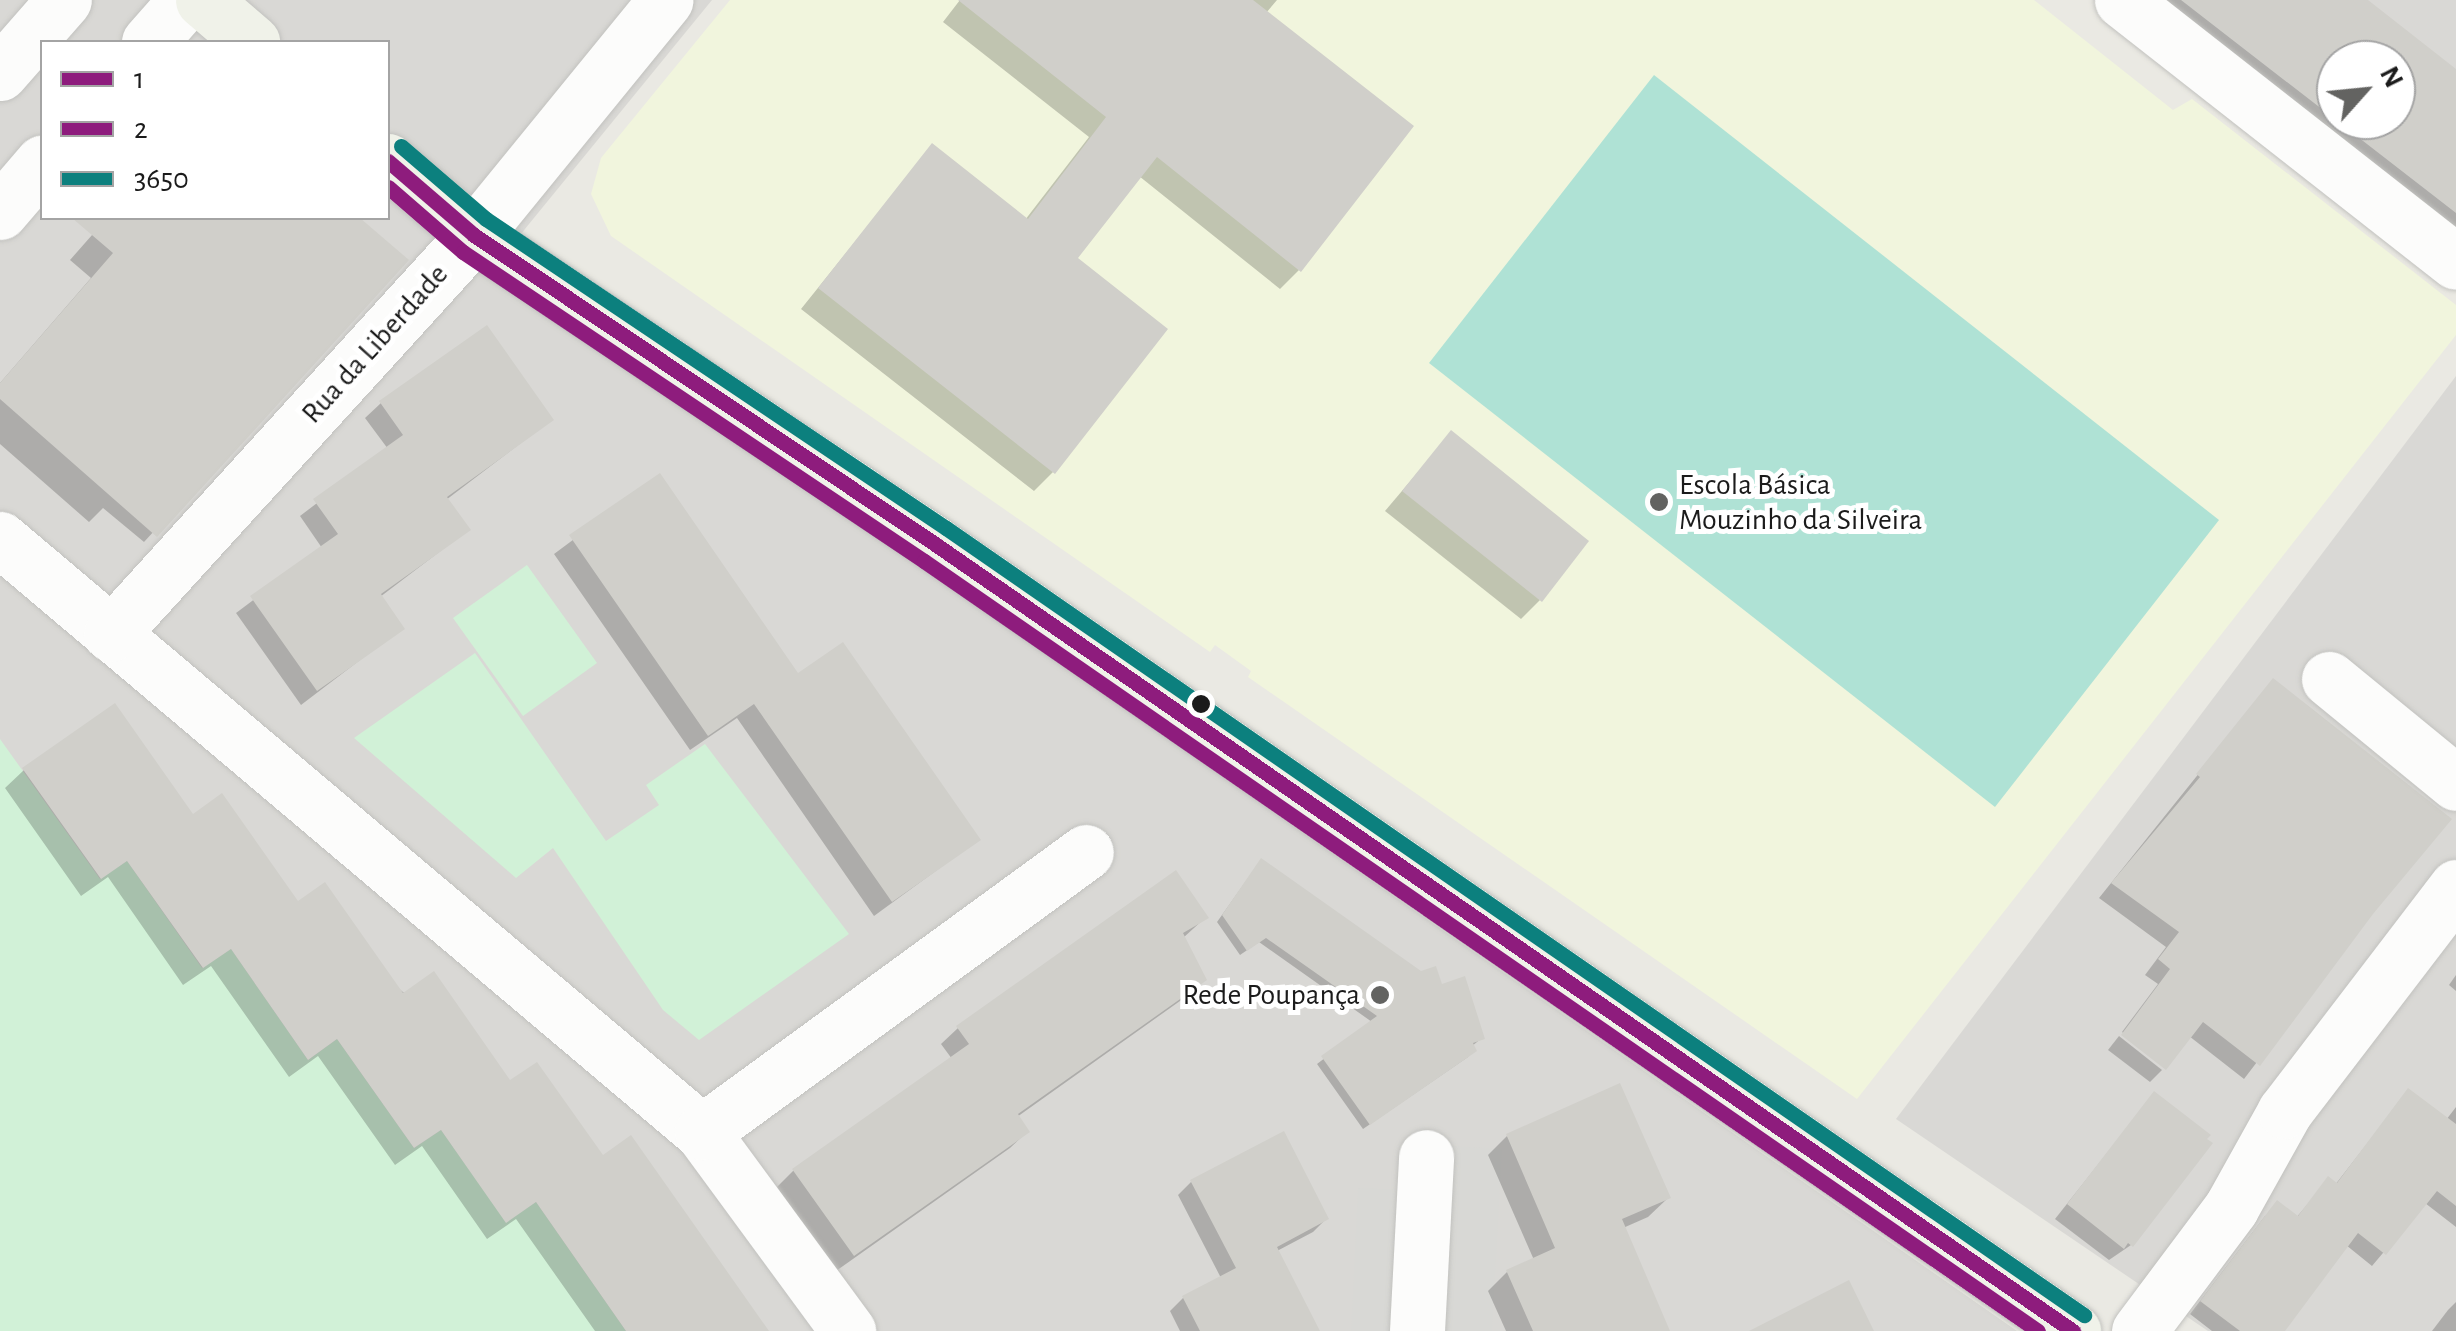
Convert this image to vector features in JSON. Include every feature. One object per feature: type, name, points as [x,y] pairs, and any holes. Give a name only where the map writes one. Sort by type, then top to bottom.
[{"type":"main road","points":[[203,0],[250,40]]},
{"type":"main road","points":[[390,162],[474,236],[935,544],[2072,1331]]},
{"type":"street","points":[[0,74],[64,0]]},
{"type":"street","points":[[151,40],[186,0]]},
{"type":"street","name":"Rua da Liberdade","points":[[111,634],[474,236],[666,0]]},
{"type":"street","points":[[2122,0],[2456,262]]},
{"type":"street","points":[[0,212],[40,166]]},
{"type":"street","points":[[0,539],[702,1132],[848,1331]]},
{"type":"street","points":[[2329,679],[2456,783]]},
{"type":"street","points":[[702,1132],[1086,852]]},
{"type":"street","points":[[2139,1331],[2231,1208],[2285,1111],[2456,886]]},
{"type":"street","points":[[1417,1331],[1426,1157]]},
{"type":"shaded area","points":[[0,0],[712,0],[493,268],[2017,1331],[0,1331]]},
{"type":"shaded area","name":"Escola Básica Mouzinho da Silveira","points":[[730,0],[2034,0],[2173,110],[2192,99],[2456,305],[2456,335],[1857,1099],[1248,677],[1251,671],[1215,645],[1210,652],[611,236],[591,194],[601,158]]},
{"type":"shaded area","points":[[2129,0],[2456,0],[2456,246]]},
{"type":"shaded area","points":[[1654,75],[2219,520],[1995,807],[1429,363]]},
{"type":"shaded area","points":[[2456,376],[2456,1331],[2208,1331],[1896,1119]]},
{"type":"shaded area","points":[[527,565],[597,663],[523,716],[453,618]]},
{"type":"shaded area","points":[[475,653],[606,841],[659,805],[646,785],[705,744],[849,934],[699,1040],[663,1010],[553,848],[516,878],[354,738]]},
{"type":"shaded area","points":[[0,739],[100,879],[127,861],[202,968],[231,949],[308,1060],[337,1039],[414,1148],[441,1130],[506,1222],[536,1202],[626,1331],[0,1331]]},
{"type":"shaded area","points":[[1452,1146],[1502,1149],[1492,1331],[1442,1331]]},
{"type":"shaded area","points":[[1358,1188],[1397,1190],[1390,1331],[1351,1331]]},
{"type":"building","points":[[958,0],[1253,0],[1414,126],[1301,272],[1157,157],[1078,258],[1168,329],[1055,474],[818,288],[932,143],[1028,219],[1106,117]]},
{"type":"building","points":[[2181,0],[2368,0],[2456,69],[2456,213],[2362,140],[2416,140],[2416,40],[2316,40],[2316,105]]},
{"type":"building","points":[[74,220],[362,220],[409,260],[157,537],[0,399],[0,383],[113,253]]},
{"type":"building","points":[[487,325],[554,420],[447,497],[471,530],[381,594],[405,629],[317,691],[250,596],[338,534],[313,499],[403,435],[379,401]]},
{"type":"building","points":[[1451,430],[1589,541],[1542,602],[1402,491]]},
{"type":"building","points":[[660,473],[798,673],[843,642],[981,840],[892,902],[754,704],[708,736],[569,535]]},
{"type":"building","points":[[2273,678],[2452,819],[2373,914],[2260,1066],[2203,1022],[2166,1070],[2121,1035],[2170,969],[2158,959],[2179,932],[2111,883],[2200,777],[2196,774]]},
{"type":"building","points":[[115,703],[193,814],[222,793],[298,901],[325,882],[403,993],[434,971],[510,1080],[537,1062],[603,1155],[631,1135],[769,1331],[626,1331],[536,1202],[506,1223],[441,1130],[414,1148],[337,1039],[308,1060],[231,949],[203,968],[127,861],[101,879],[22,768]]},
{"type":"building","points":[[1261,858],[1421,971],[1436,966],[1442,984],[1465,976],[1485,1039],[1473,1043],[1477,1051],[1370,1125],[1321,1056],[1377,1016],[1266,938],[1247,951],[1222,915]]},
{"type":"building","points":[[1176,870],[1209,918],[1183,933],[1207,980],[1018,1114],[1030,1132],[854,1256],[792,1169],[969,1044],[956,1026]]},
{"type":"building","points":[[1620,1083],[1671,1198],[1622,1219],[1670,1331],[1533,1331],[1506,1270],[1555,1248],[1506,1134]]},
{"type":"building","points":[[2408,1088],[2456,1124],[2456,1206],[2437,1191],[2386,1255],[2358,1233],[2285,1331],[2240,1331],[2200,1301],[2277,1200],[2298,1216],[2328,1176],[2337,1183]]},
{"type":"building","points":[[2154,1091],[2211,1135],[2207,1139],[2213,1143],[2133,1247],[2128,1243],[2124,1249],[2067,1204]]},
{"type":"building","points":[[1284,1131],[1329,1219],[1277,1247],[1320,1331],[1200,1331],[1182,1296],[1236,1268],[1190,1180]]},
{"type":"building","points":[[1849,1280],[1874,1331],[1749,1331]]},
{"type":"transit line","name":"3650","points":[[401,146],[486,219],[946,528],[2084,1315]]},
{"type":"transit line","name":"1","points":[[390,163],[474,235],[935,544],[2073,1331]]},
{"type":"transit line","name":"2","points":[[390,189],[463,252],[924,561],[2038,1331]]},
{"type":"place","name":"Escola Básica Mouzinho da Silveira","points":[[1659,502]]},
{"type":"place","name":"Rede Poupança","points":[[1380,995]]}]
